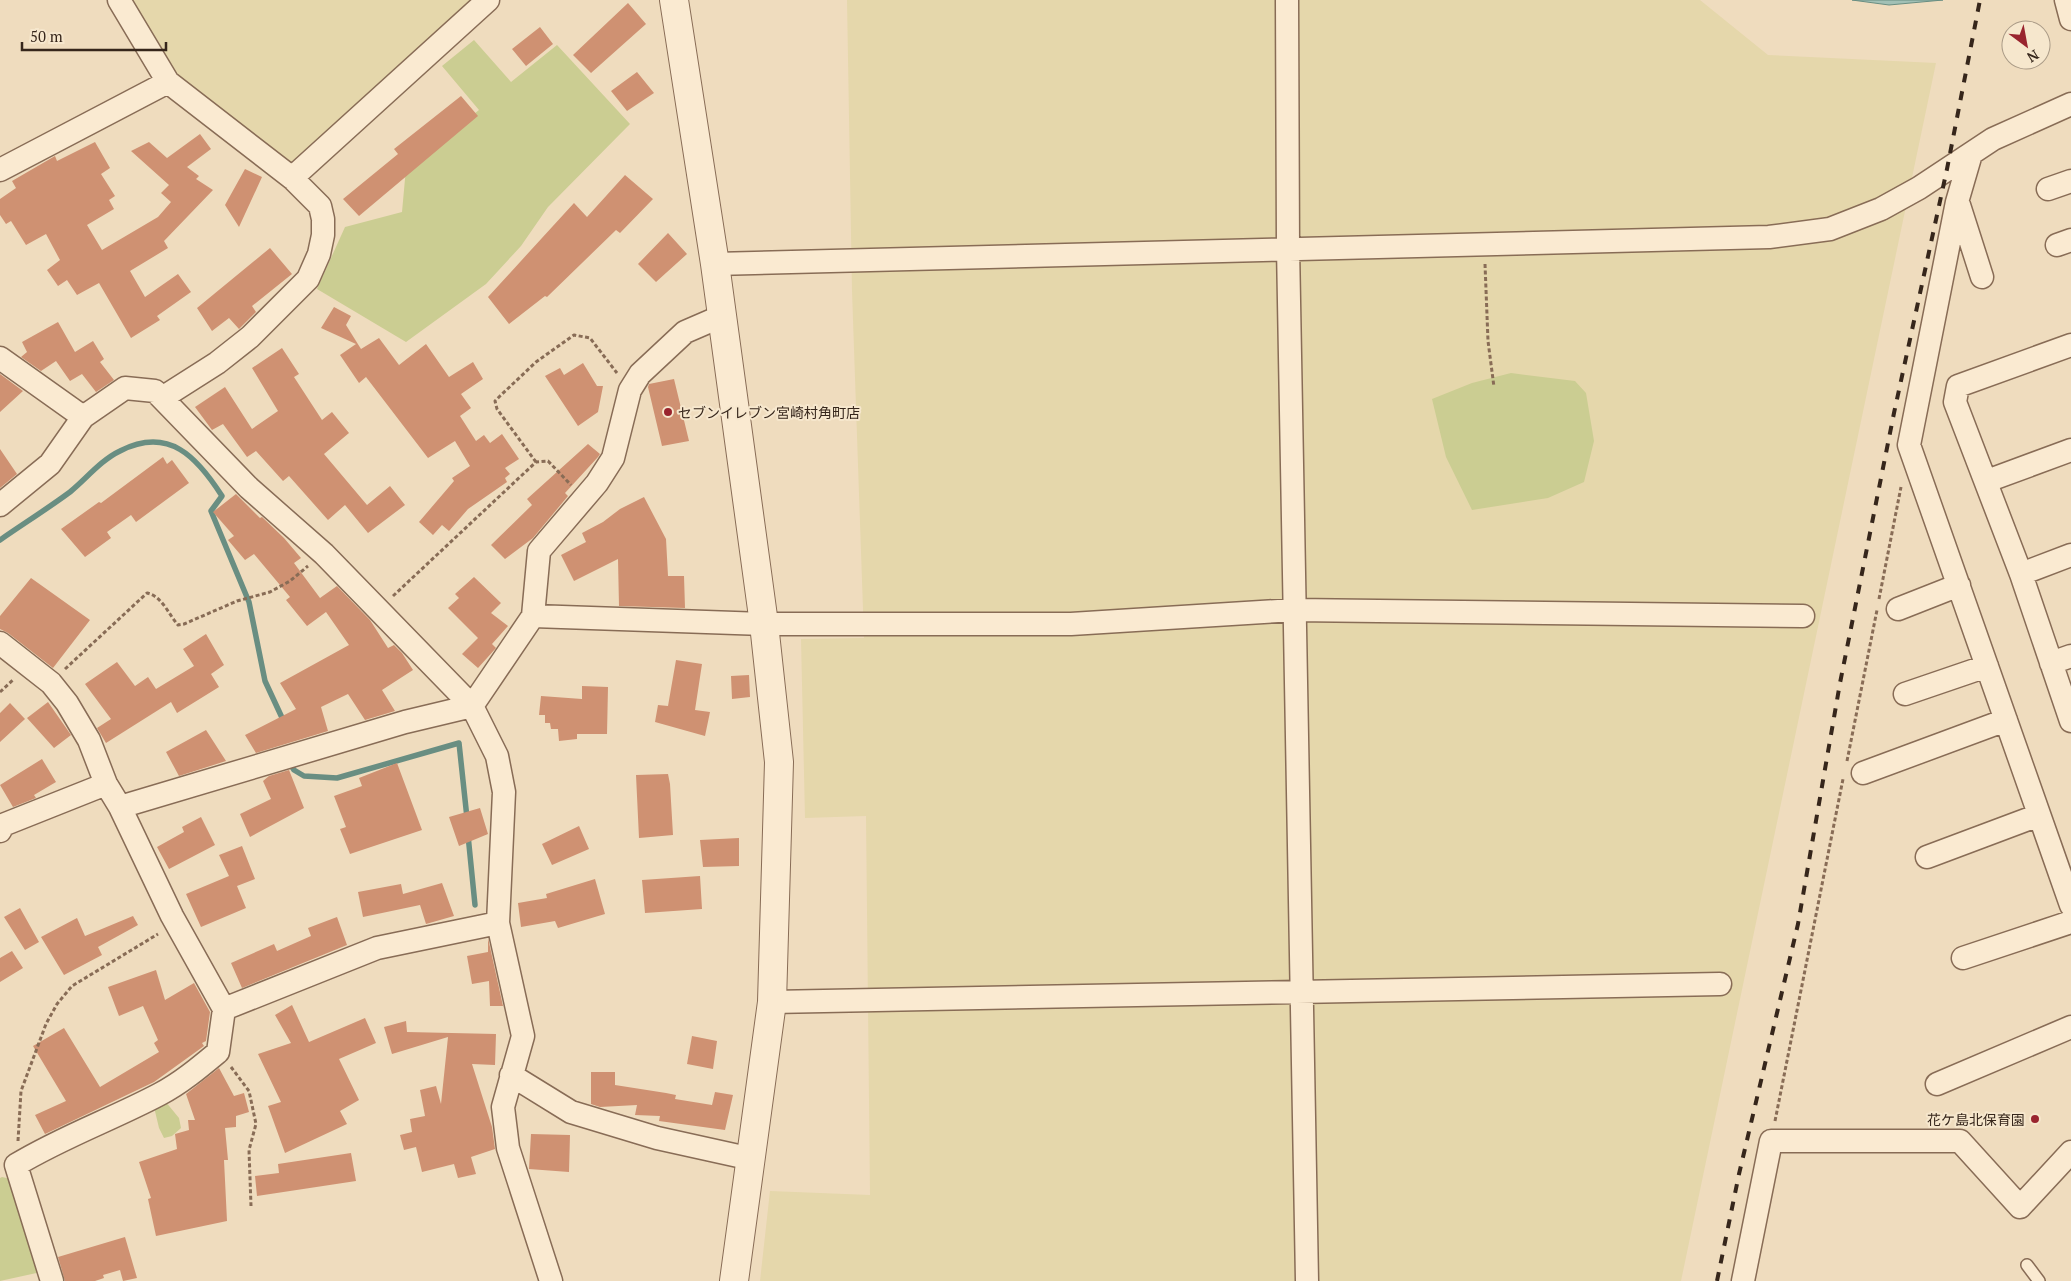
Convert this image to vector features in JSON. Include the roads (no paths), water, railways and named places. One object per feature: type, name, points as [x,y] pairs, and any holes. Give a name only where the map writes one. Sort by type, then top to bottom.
[{"type":"street","points":[[120,0],[168,82],[292,178],[320,206],[323,219],[323,235],[319,254],[308,279],[250,337],[217,362],[162,398]]},
{"type":"street","points":[[292,178],[488,0]]},
{"type":"street","points":[[674,0],[715,264],[764,624],[779,762],[772,1002],[734,1281]]},
{"type":"street","points":[[1287,0],[1288,247],[1307,1281]]},
{"type":"street","points":[[2066,0],[2071,19]]},
{"type":"street","points":[[0,170],[168,82]]},
{"type":"street","points":[[715,264],[1288,247],[1769,236],[1830,229],[1881,209],[1919,188],[1993,138],[2071,104]]},
{"type":"street","points":[[1971,154],[1958,202],[1909,445],[2071,905]]},
{"type":"street","points":[[2048,189],[2071,180]]},
{"type":"street","points":[[1958,202],[1982,278]]},
{"type":"street","points":[[120,808],[405,722],[472,706],[533,616],[539,551],[584,499],[613,458],[630,389],[640,374],[685,332],[722,316]]},
{"type":"street","points":[[2071,345],[1958,386],[1955,402],[1987,481],[2021,574],[2061,660],[2071,721]]},
{"type":"street","points":[[0,358],[83,417]]},
{"type":"street","points":[[0,505],[50,464],[83,417],[125,388],[155,391],[250,488],[324,554],[472,706],[496,756],[504,792],[498,923],[523,1036],[503,1107],[508,1148],[551,1281]]},
{"type":"street","points":[[1987,481],[2071,450]]},
{"type":"street","points":[[2021,574],[2071,556]]},
{"type":"street","points":[[1898,609],[1958,585]]},
{"type":"street","points":[[533,616],[764,624],[1071,624],[1294,610],[1803,616]]},
{"type":"street","points":[[0,643],[49,681],[67,703],[89,740],[106,784],[120,808],[176,923],[224,1009],[222,1034],[216,1053],[199,1068],[161,1094],[8,1168],[52,1281]]},
{"type":"street","points":[[1905,694],[1987,666]]},
{"type":"street","points":[[1850,773],[2006,720]]},
{"type":"street","points":[[1,827],[106,784]]},
{"type":"street","points":[[1927,857],[2039,815]]},
{"type":"street","points":[[1962,958],[2071,922]]},
{"type":"street","points":[[224,1009],[377,948],[498,923]]},
{"type":"street","points":[[772,1002],[1303,990],[1720,984]]},
{"type":"street","points":[[1937,1084],[2071,1027]]},
{"type":"street","points":[[511,1076],[571,1112],[657,1138],[752,1159]]},
{"type":"street","points":[[1743,1281],[1771,1141],[1960,1141],[2020,1208],[2071,1152]]},
{"type":"lane","points":[[2027,1265],[2039,1281]]},
{"type":"water","points":[[1852,0],[1943,0],[1889,5]]},
{"type":"waterway","points":[[0,540],[70,492],[100,464],[120,451],[137,444],[153,442],[167,444],[180,450],[192,458],[222,496],[211,511],[249,602],[265,681],[284,722]]},
{"type":"waterway","points":[[289,762],[294,770],[304,776],[337,778],[459,743],[467,818]]},
{"type":"waterway","points":[[468,835],[475,905]]},
{"type":"railway","points":[[1717,1281],[1739,1174],[1798,924],[1840,683],[1894,413],[1947,169],[1980,0]]},
{"type":"place","name":"セブンイレブン宮崎村角町店","points":[[668,412]]},
{"type":"place","name":"花ケ島北保育園","points":[[2035,1119]]}]
